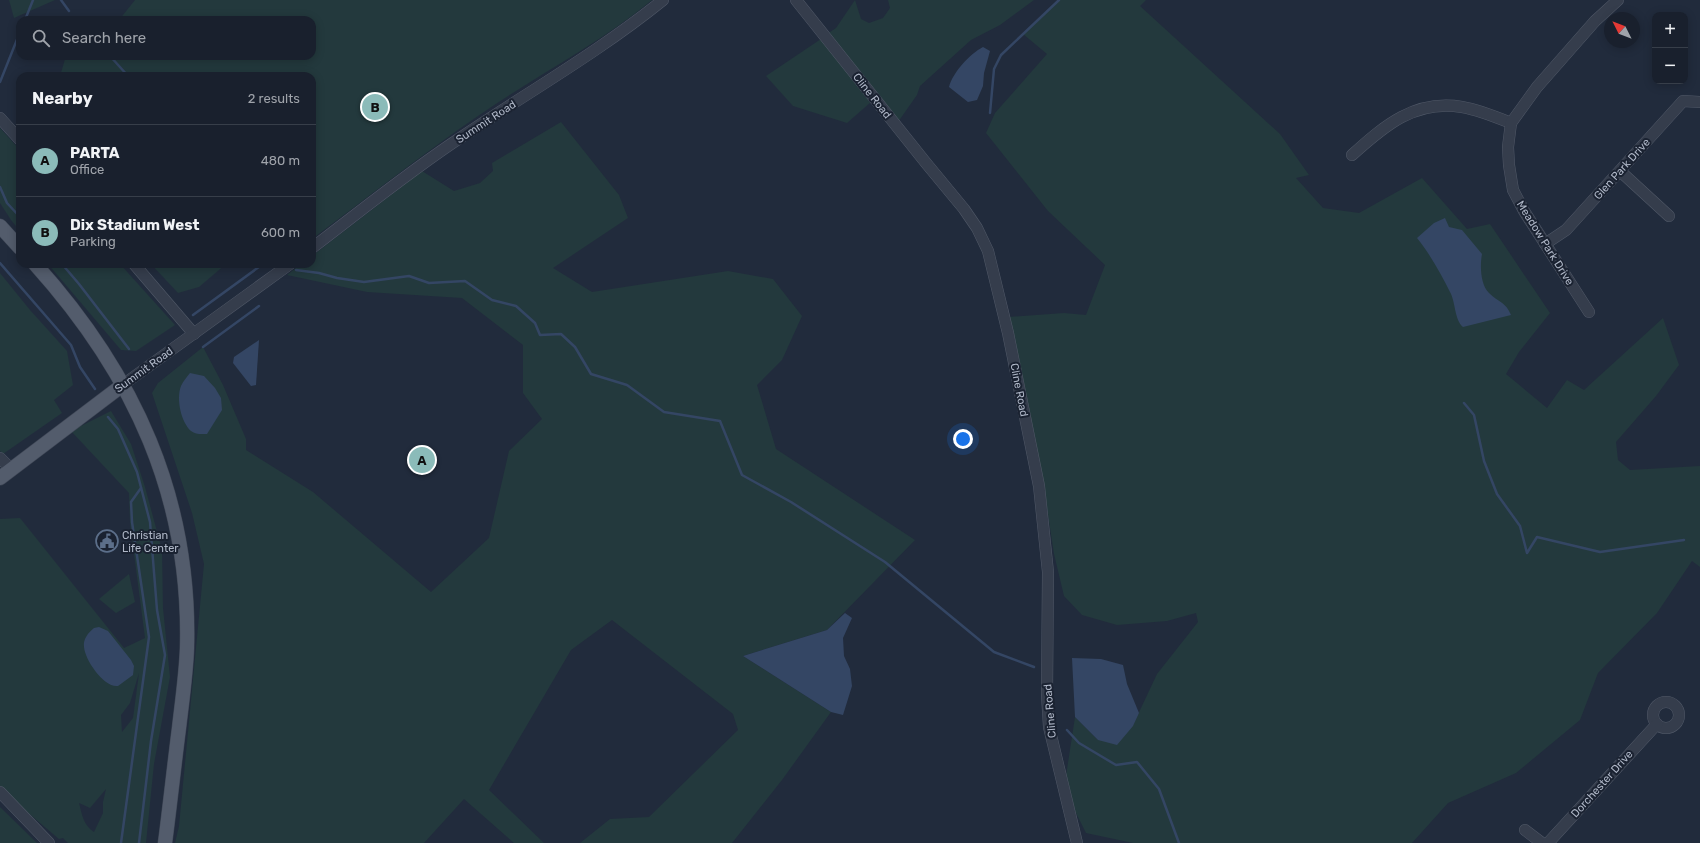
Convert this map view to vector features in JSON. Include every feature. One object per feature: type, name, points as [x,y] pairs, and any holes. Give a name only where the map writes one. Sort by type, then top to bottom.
[{"type":"main road","points":[[0,226],[16,244]]},
{"type":"main road","points":[[38,268],[86,326],[124,384],[146,429],[164,477],[171,501],[182,553],[186,604],[187,648],[184,689],[165,843]]},
{"type":"main road","name":"Summit Road","points":[[0,478],[124,384]]},
{"type":"street","name":"Summit Road","points":[[316,245],[462,136],[592,53],[663,0]]},
{"type":"street","name":"Cline Road","points":[[796,0],[921,158],[964,209],[977,228],[988,251],[1008,333],[1040,486],[1048,572],[1047,682],[1049,727],[1078,843]]},
{"type":"street","name":"Meadow Park Drive","points":[[1589,312],[1545,244],[1513,190],[1508,147],[1512,123],[1537,87],[1595,21],[1618,0]]},
{"type":"street","name":"Glen Park Drive","points":[[1545,244],[1566,230],[1683,101],[1700,102]]},
{"type":"street","points":[[1352,155],[1390,122],[1412,111],[1435,106],[1462,107],[1512,123]]},
{"type":"street","points":[[0,118],[16,136]]},
{"type":"street","points":[[1620,171],[1669,216]]},
{"type":"street","points":[[137,268],[194,334]]},
{"type":"street","name":"Summit Road","points":[[124,384],[285,268]]},
{"type":"street","points":[[0,458],[11,469]]},
{"type":"street","name":"Dorchester Drive","points":[[1548,843],[1657,724]]},
{"type":"street","points":[[0,792],[49,843]]},
{"type":"street","points":[[1525,830],[1542,843]]},
{"type":"green space","points":[[9,0],[55,0],[16,16],[14,18]]},
{"type":"green space","points":[[135,0],[652,0],[588,46],[500,101],[457,131],[316,236],[316,72],[61,72],[65,60],[316,60],[316,16],[122,16]]},
{"type":"green space","points":[[855,0],[861,19],[869,23],[883,18],[890,8],[888,0],[1034,0],[1000,25],[971,40],[920,86],[917,95],[898,122],[827,34],[836,28]]},
{"type":"green space","points":[[1059,0],[1146,0],[1140,6],[1280,134],[1309,175],[1296,178],[1323,208],[1359,213],[1422,178],[1467,229],[1490,224],[1550,313],[1519,352],[1506,374],[1547,408],[1567,380],[1584,390],[1663,318],[1679,365],[1656,396],[1616,442],[1618,460],[1630,470],[1700,466],[1700,567],[1692,561],[1657,613],[1598,673],[1580,720],[1516,773],[1448,803],[1412,843],[1133,843],[1086,833],[1064,789],[1075,717],[1098,740],[1133,725],[1157,674],[1198,622],[1196,613],[1167,621],[1117,625],[1082,615],[1064,596],[1054,554],[1044,488],[1008,317],[1064,313],[1086,315],[1105,265],[1048,211],[986,133],[995,113],[1047,54],[1023,34]]},
{"type":"green space","points":[[821,39],[871,102],[847,123],[793,106],[766,76]]},
{"type":"green space","points":[[561,122],[619,195],[628,218],[553,268],[592,292],[728,271],[773,279],[802,316],[782,360],[757,385],[776,449],[915,540],[827,630],[743,656],[831,712],[782,780],[732,843],[580,843],[610,819],[649,817],[738,730],[733,714],[612,620],[571,650],[489,790],[544,843],[514,843],[464,799],[424,843],[175,843],[179,826],[204,564],[192,513],[152,393],[158,383],[203,347],[223,385],[246,439],[246,450],[313,492],[431,592],[489,538],[509,451],[542,419],[523,393],[523,345],[462,298],[367,292],[287,275],[296,268],[316,268],[316,253],[422,171],[454,191],[480,183],[493,171],[492,163]]},
{"type":"green space","points":[[0,128],[16,146],[16,226],[0,203]]},
{"type":"green space","points":[[51,268],[124,268],[175,325],[136,351],[121,350]]},
{"type":"green space","points":[[155,268],[221,268],[199,287],[178,293]]},
{"type":"green space","points":[[0,273],[30,310],[67,351],[73,385],[54,400],[62,413],[3,454],[0,451]]},
{"type":"green space","points":[[111,411],[131,444],[145,487],[162,550],[163,608],[170,677],[154,764],[146,843],[68,843],[63,838],[59,839],[0,789],[0,519],[20,518],[124,648],[145,638],[130,523],[129,493],[71,431]],"holes":[[[139,673],[133,718],[122,732],[121,715],[130,703]],[[106,789],[103,802],[103,813],[94,832],[85,823],[79,803],[90,808]]]},
{"type":"green space","points":[[129,574],[135,602],[116,613],[99,599]]},
{"type":"green space","points":[[0,807],[37,843],[0,843]]},
{"type":"water","points":[[983,47],[990,51],[984,73],[983,86],[977,100],[968,102],[949,87],[954,75],[963,64]]},
{"type":"water","points":[[1445,218],[1449,227],[1462,230],[1482,254],[1481,269],[1484,285],[1492,296],[1507,307],[1511,315],[1463,327],[1460,324],[1450,292],[1435,264],[1417,238],[1434,223]]},
{"type":"water","points":[[259,340],[256,385],[251,386],[233,363],[234,357]]},
{"type":"water","points":[[190,373],[204,376],[215,388],[221,398],[222,410],[207,434],[197,434],[191,431],[187,427],[180,410],[179,397],[181,386]]},
{"type":"water","points":[[845,613],[852,618],[843,638],[844,656],[850,669],[852,686],[843,715],[831,712],[743,656],[827,630]]},
{"type":"water","points":[[99,627],[108,631],[134,666],[133,675],[118,686],[107,683],[101,678],[92,666],[85,652],[84,641],[86,636],[94,628]]},
{"type":"water","points":[[1072,658],[1101,659],[1123,665],[1127,684],[1139,713],[1133,726],[1117,745],[1098,740],[1075,717]]},
{"type":"waterway","points":[[27,16],[33,0]]},
{"type":"waterway","points":[[61,0],[69,11]]},
{"type":"waterway","points":[[990,113],[994,69],[1001,55],[1059,0]]},
{"type":"waterway","points":[[0,82],[16,42]]},
{"type":"waterway","points":[[114,60],[124,72]]},
{"type":"waterway","points":[[0,187],[7,203],[16,213]]},
{"type":"waterway","points":[[0,263],[71,345],[80,367],[95,389]]},
{"type":"waterway","points":[[65,268],[129,349]]},
{"type":"waterway","points":[[193,315],[258,268]]},
{"type":"waterway","points":[[296,270],[364,282],[409,276],[429,283],[465,281],[492,300],[516,306],[535,323],[540,335],[561,334],[575,347],[591,374],[627,385],[664,412],[720,421],[742,475],[791,502],[885,562],[994,652],[1034,667]]},
{"type":"waterway","points":[[203,347],[259,306]]},
{"type":"waterway","points":[[1464,403],[1474,415],[1484,461],[1497,494],[1520,526],[1527,553],[1537,537],[1600,552],[1684,540]]},
{"type":"waterway","points":[[108,417],[118,429],[137,472],[150,522],[157,610],[165,655],[151,741],[139,843]]},
{"type":"waterway","points":[[121,843],[149,637],[132,522],[131,502],[141,488]]},
{"type":"waterway","points":[[1067,730],[1079,743],[1116,765],[1137,762],[1159,789],[1179,843]]},
{"type":"place","name":"Dix Stadium West","points":[[375,107]]},
{"type":"place","name":"PARTA","points":[[422,460]]},
{"type":"place","name":"Christian Life Center","points":[[107,541]]}]
